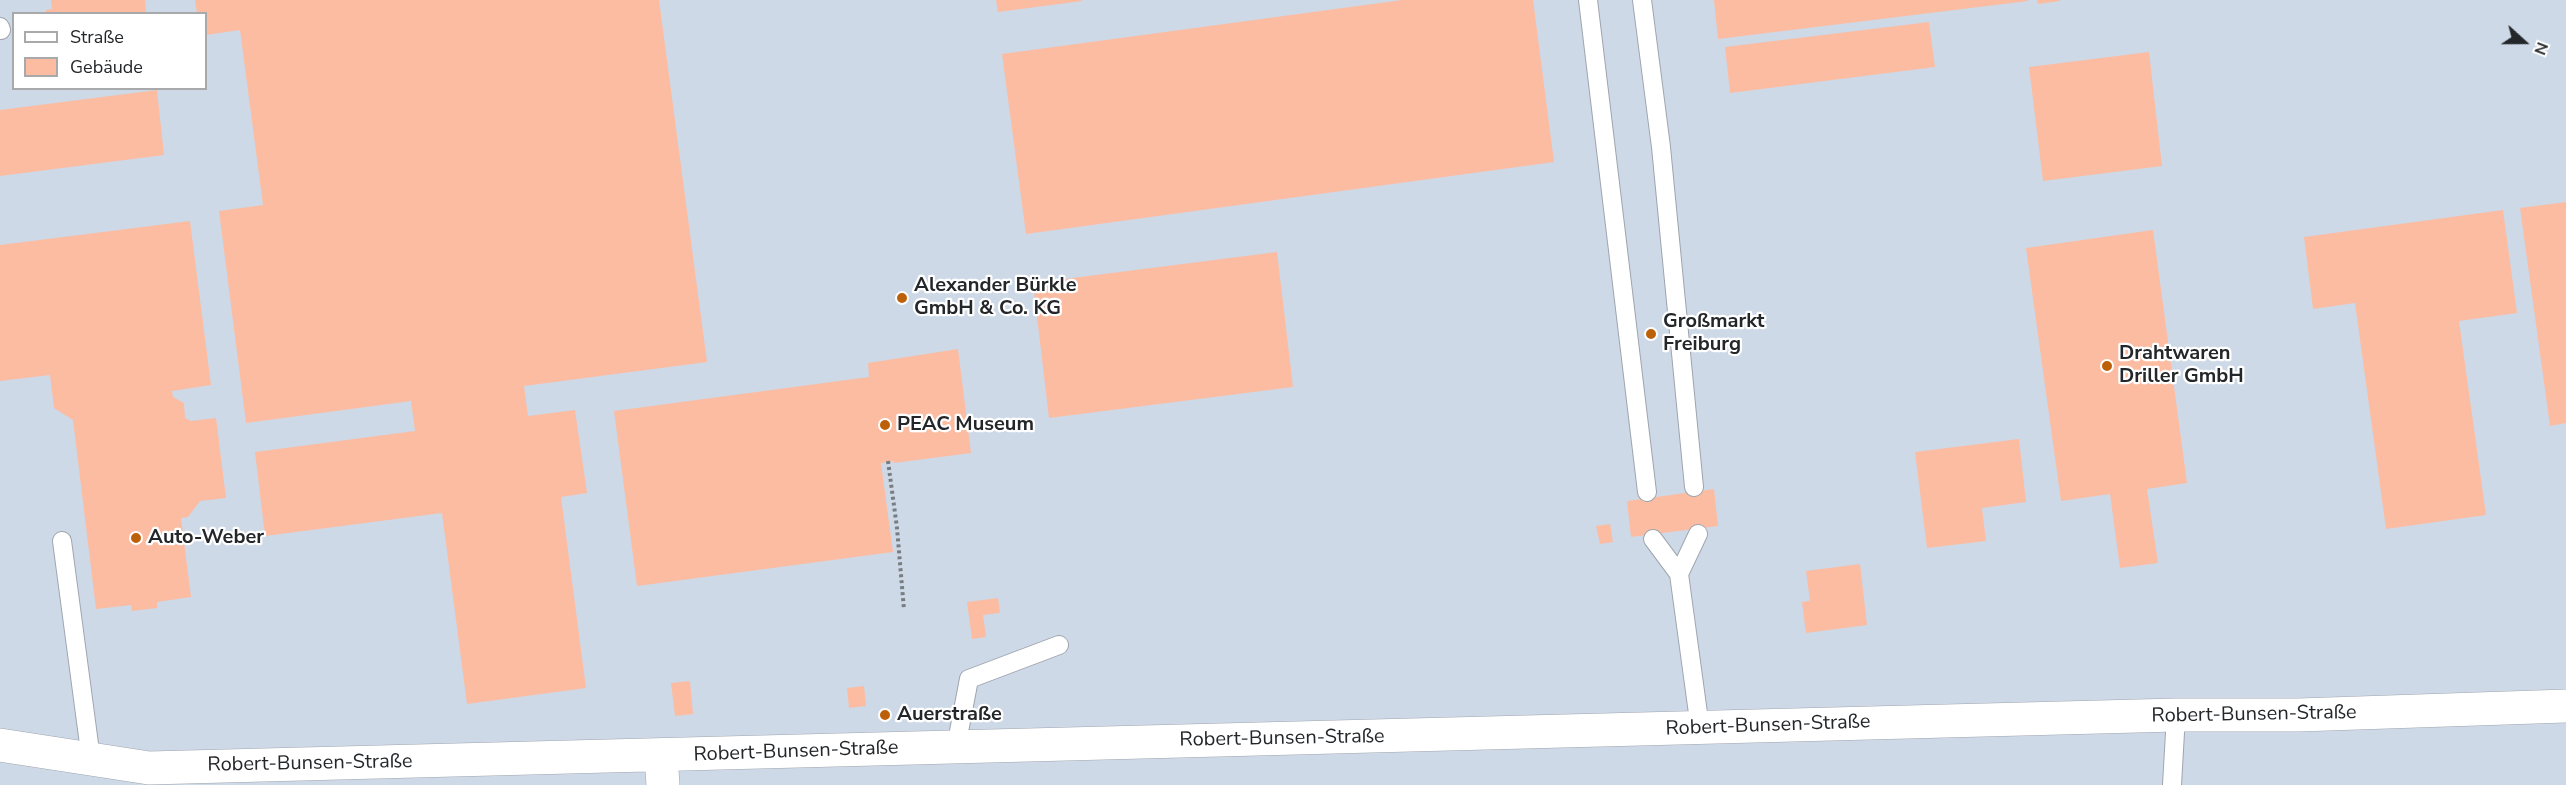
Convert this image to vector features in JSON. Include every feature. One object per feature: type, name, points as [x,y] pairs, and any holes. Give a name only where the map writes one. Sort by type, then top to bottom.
[{"type":"street","name":"Robert-Bunsen-Straße","points":[[0,745],[149,768],[662,770],[956,747],[2176,716],[2299,715],[2566,706]]},
{"type":"lane","points":[[1588,0],[1647,492]]},
{"type":"lane","points":[[1642,0],[1661,147],[1694,487]]},
{"type":"lane","points":[[1679,574],[1698,534]]},
{"type":"lane","points":[[1653,539],[1679,574],[1700,728]]},
{"type":"lane","points":[[62,541],[91,759]]},
{"type":"lane","points":[[956,747],[969,679],[1059,645]]},
{"type":"lane","points":[[2172,785],[2176,716]]},
{"type":"path","points":[[888,462],[897,528],[904,610]]},
{"type":"shaded area","points":[[0,0],[2566,0],[2566,785],[0,785]]},
{"type":"building","points":[[51,0],[145,0],[146,12],[46,12],[52,9]]},
{"type":"building","points":[[195,0],[659,0],[707,362],[524,386],[528,416],[575,410],[587,493],[561,497],[586,688],[467,704],[442,513],[265,536],[255,452],[415,431],[411,401],[246,423],[219,211],[263,205],[240,30],[207,35],[207,12],[197,12]]},
{"type":"building","points":[[996,0],[1082,0],[1082,1],[998,12]]},
{"type":"building","points":[[1402,0],[1533,0],[1554,162],[1026,234],[1002,54]]},
{"type":"building","points":[[1714,0],[2028,0],[2028,1],[1718,39]]},
{"type":"building","points":[[2037,0],[2060,0],[2060,1],[2038,4]]},
{"type":"building","points":[[1929,22],[1935,67],[1730,93],[1725,47]]},
{"type":"building","points":[[2149,52],[2162,166],[2043,181],[2029,67]]},
{"type":"building","points":[[157,90],[164,155],[0,176],[0,110]]},
{"type":"building","points":[[2566,202],[2566,423],[2550,426],[2520,208]]},
{"type":"building","points":[[2503,210],[2517,313],[2459,321],[2486,515],[2386,529],[2355,303],[2313,309],[2304,237]]},
{"type":"building","points":[[190,221],[211,385],[172,391],[173,397],[184,403],[185,418],[191,421],[216,418],[226,498],[200,501],[188,517],[181,518],[191,597],[157,602],[157,608],[132,611],[131,605],[96,609],[73,420],[54,408],[50,375],[0,381],[0,245]]},
{"type":"building","name":"Drahtwaren Driller GmbH","points":[[2153,230],[2187,483],[2147,489],[2158,563],[2120,568],[2110,494],[2061,501],[2026,248]]},
{"type":"building","points":[[1277,252],[1293,387],[1049,418],[1033,283]]},
{"type":"building","points":[[958,349],[971,453],[881,463],[893,552],[637,586],[614,411],[869,377],[868,363]]},
{"type":"building","points":[[2019,439],[2026,502],[1982,508],[1986,541],[1927,548],[1915,452]]},
{"type":"building","points":[[1714,489],[1718,526],[1631,537],[1627,501]]},
{"type":"building","points":[[1610,524],[1613,542],[1600,544],[1596,526]]},
{"type":"building","points":[[1860,564],[1867,625],[1806,633],[1802,602],[1810,601],[1806,571]]},
{"type":"building","points":[[998,598],[1000,613],[983,615],[986,637],[972,639],[967,602]]},
{"type":"building","points":[[690,681],[693,714],[675,716],[671,683]]},
{"type":"building","points":[[864,686],[866,706],[849,708],[847,688]]},
{"type":"place","name":"Alexander Bürkle GmbH & Co. KG","points":[[902,298]]},
{"type":"place","name":"Großmarkt Freiburg","points":[[1651,334]]},
{"type":"place","name":"Drahtwaren Driller GmbH","points":[[2107,366]]},
{"type":"place","name":"PEAC Museum","points":[[885,425]]},
{"type":"place","name":"Auto-Weber","points":[[136,538]]},
{"type":"place","name":"Auerstraße","points":[[885,715]]}]
